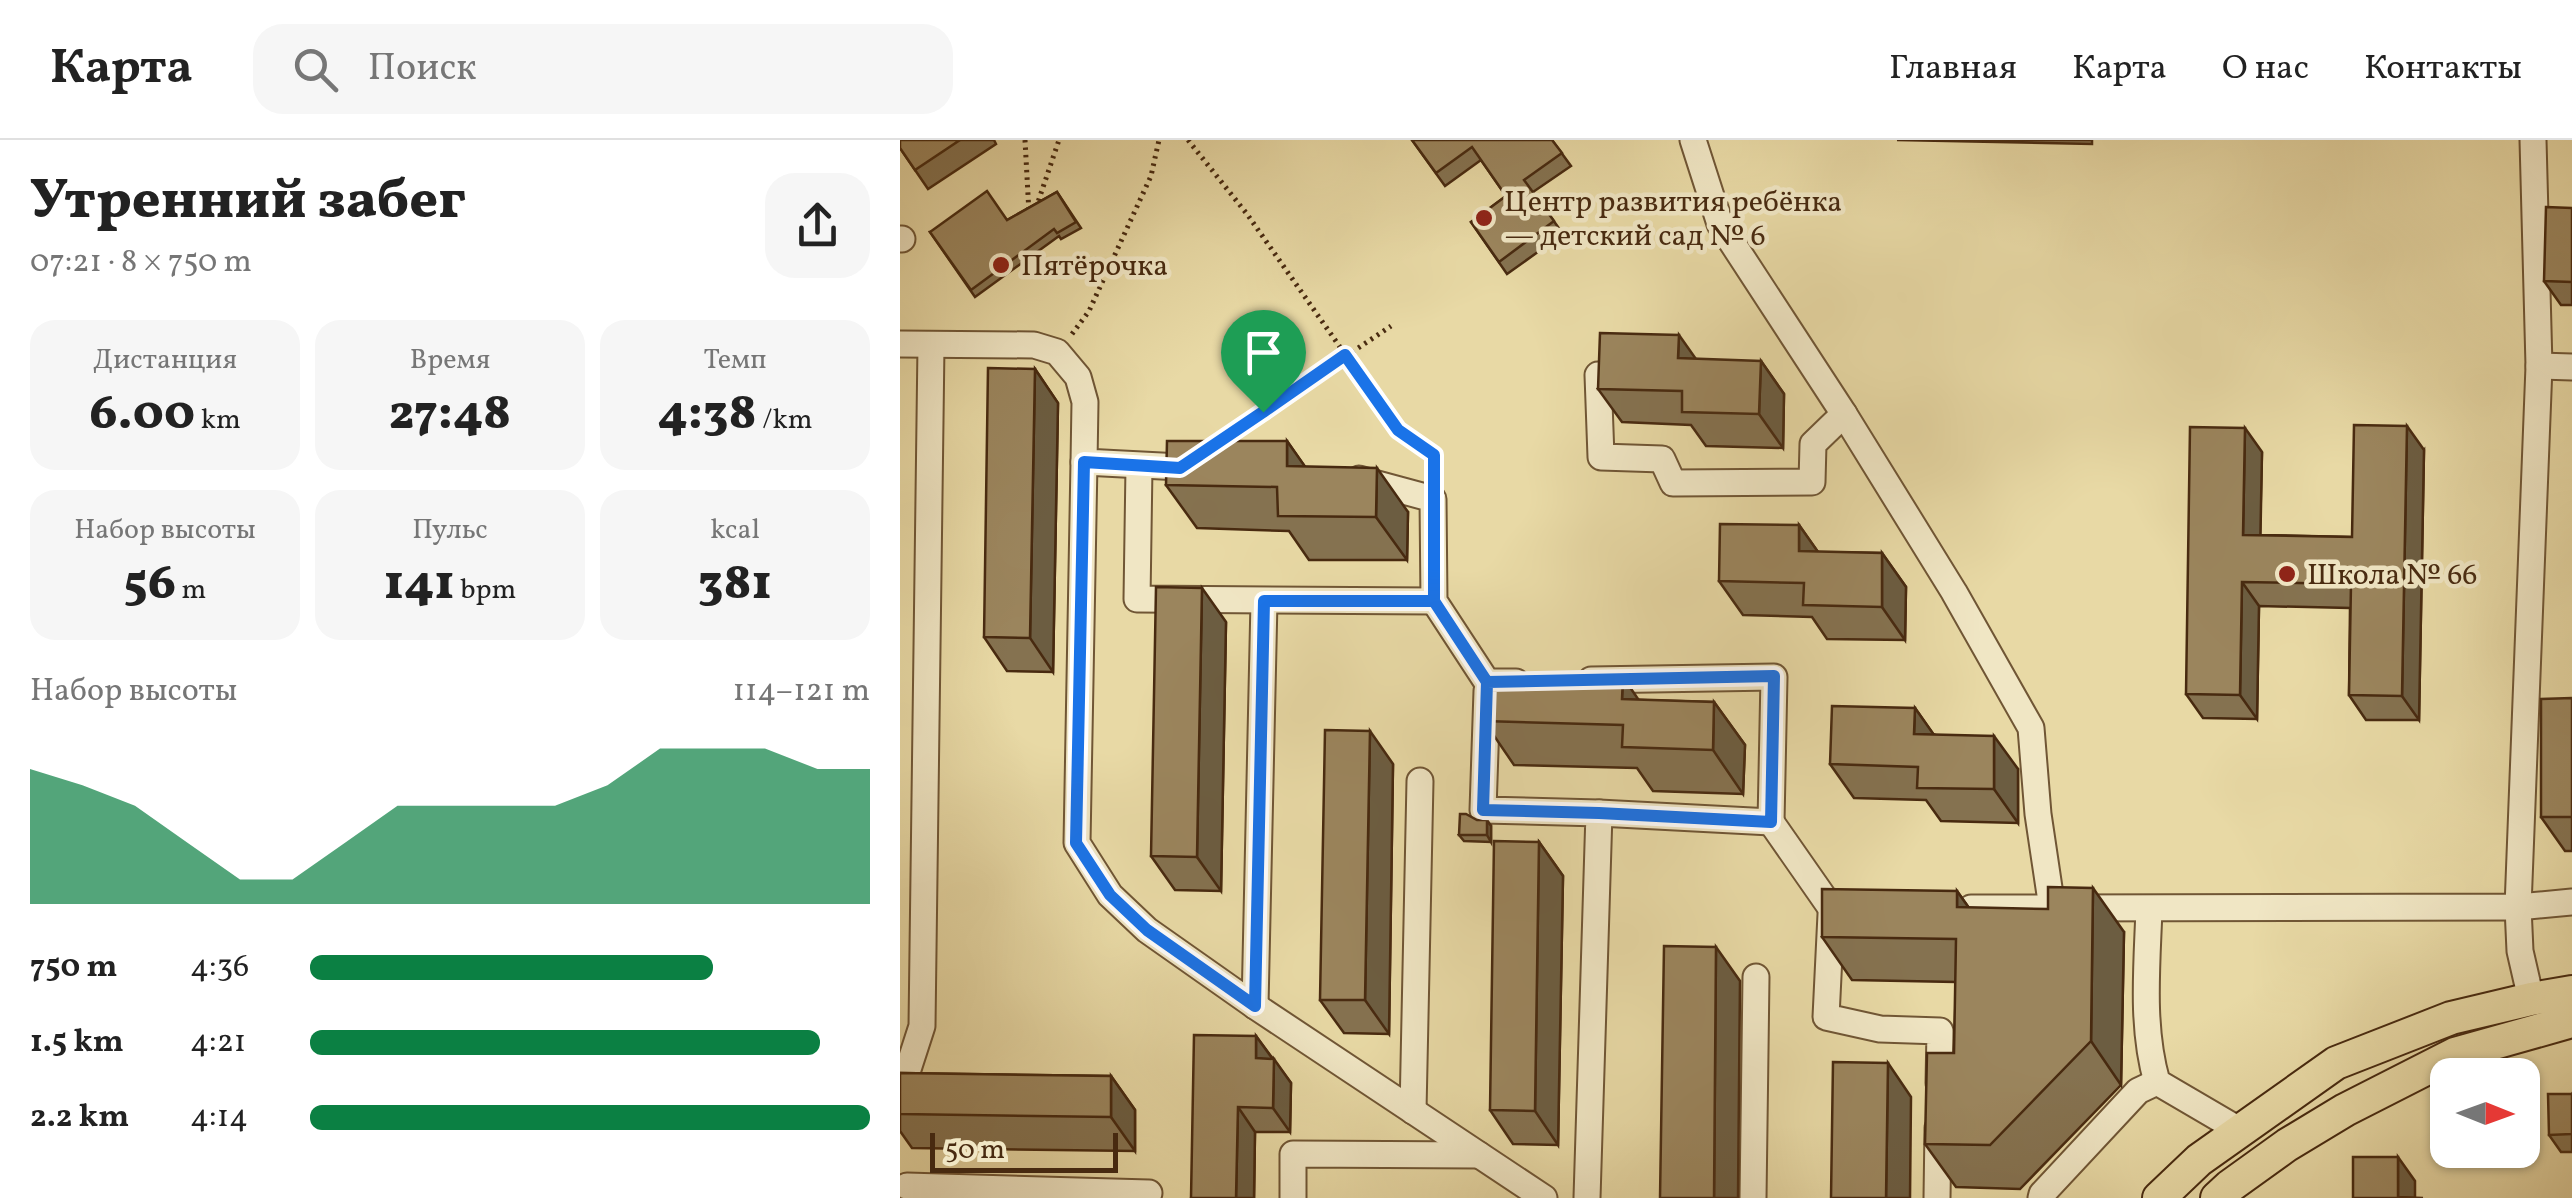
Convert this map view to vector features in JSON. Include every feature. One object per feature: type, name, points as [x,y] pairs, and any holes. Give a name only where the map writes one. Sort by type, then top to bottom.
[{"type":"main road","points":[[2159,1198],[2198,1160],[2336,1063],[2451,1018],[2572,992]]},
{"type":"main road","points":[[2218,1198],[2287,1145],[2456,1054],[2572,1021]]},
{"type":"lane","points":[[1693,140],[1720,224],[1954,592],[2031,728],[2038,814],[2052,908]]},
{"type":"lane","points":[[2531,998],[2520,952],[2518,908],[2539,366],[2532,140]]},
{"type":"lane","points":[[900,344],[1034,345],[1058,352],[1078,377],[1085,402],[1076,843],[1110,895],[1147,930],[1255,1006],[1544,1198]]},
{"type":"lane","points":[[900,1094],[922,1026],[931,345]]},
{"type":"lane","points":[[2539,366],[2572,367]]},
{"type":"lane","points":[[1598,375],[1601,457],[1662,459],[1673,483],[1812,482],[1813,444],[1844,414]]},
{"type":"lane","points":[[1084,462],[1216,468]]},
{"type":"lane","points":[[1139,467],[1137,599],[1434,601]]},
{"type":"lane","points":[[1340,474],[1432,499],[1434,601],[1487,682],[1483,810],[1771,822]]},
{"type":"lane","points":[[1255,1006],[1264,601]]},
{"type":"lane","points":[[1487,682],[1774,676],[1771,822],[1831,908],[1826,1017],[1880,1029],[1940,1031],[1936,1198]]},
{"type":"lane","points":[[1413,1111],[1420,781]]},
{"type":"lane","points":[[1588,1198],[1599,813]]},
{"type":"lane","points":[[1942,908],[2518,908],[2572,902]]},
{"type":"lane","points":[[1831,908],[1868,908]]},
{"type":"lane","points":[[2149,909],[2148,1054],[2157,1082],[2239,1130]]},
{"type":"lane","points":[[1753,1198],[1756,977]]},
{"type":"lane","points":[[2041,1198],[2138,1091],[2157,1082]]},
{"type":"lane","points":[[1292,1198],[1293,1154],[1478,1154]]},
{"type":"lane","points":[[900,1160],[907,1192],[1149,1193]]},
{"type":"path","points":[[1025,140],[1030,226],[1059,140]]},
{"type":"path","points":[[1058,352],[1089,312],[1151,176],[1159,140]]},
{"type":"path","points":[[1188,140],[1247,214],[1398,430],[1434,455],[1432,499]]},
{"type":"path","points":[[1180,468],[1391,326]]},
{"type":"building","points":[[900,140],[960,140],[915,170],[900,148]]},
{"type":"building","points":[[1412,140],[1552,140],[1562,153],[1524,180],[1554,221],[1499,262],[1471,222],[1506,196],[1472,147],[1436,173]]},
{"type":"building","points":[[987,191],[1007,220],[1057,192],[1076,222],[1057,233],[1054,229],[971,290],[930,232]]},
{"type":"building","points":[[2546,207],[2572,208],[2572,282],[2544,281]]},
{"type":"building","points":[[1600,333],[1679,335],[1678,358],[1761,361],[1759,414],[1682,412],[1682,391],[1598,389]]},
{"type":"building","points":[[988,368],[1035,369],[1030,638],[984,637]]},
{"type":"building","points":[[2354,425],[2407,426],[2402,696],[2349,695],[2351,584],[2242,582],[2240,695],[2186,694],[2190,427],[2245,428],[2243,535],[2352,537]]},
{"type":"building","points":[[1167,441],[1287,441],[1287,466],[1377,468],[1376,517],[1278,516],[1277,487],[1166,485]]},
{"type":"building","points":[[1720,524],[1799,525],[1799,551],[1882,553],[1882,607],[1803,605],[1804,583],[1719,581]]},
{"type":"building","points":[[1156,587],[1202,588],[1197,857],[1151,856]]},
{"type":"building","points":[[1485,673],[1623,677],[1622,699],[1714,702],[1713,750],[1622,747],[1623,725],[1484,721]]},
{"type":"building","points":[[2572,698],[2572,817],[2541,817],[2541,699]]},
{"type":"building","points":[[1832,706],[1915,708],[1914,734],[1994,736],[1994,789],[1917,788],[1918,767],[1830,764]]},
{"type":"building","points":[[1325,730],[1370,731],[1365,1000],[1320,1000]]},
{"type":"building","points":[[1460,814],[1487,820],[1487,835],[1459,835]]},
{"type":"building","points":[[1494,841],[1539,842],[1535,1111],[1490,1110]]},
{"type":"building","points":[[2048,887],[2093,888],[2091,1041],[1990,1145],[1925,1144],[1927,1053],[1954,1053],[1956,939],[1822,937],[1822,889],[1957,891],[1957,907],[2048,909]]},
{"type":"building","points":[[1664,946],[1716,947],[1714,1198],[1660,1198]]},
{"type":"building","points":[[1194,1035],[1256,1036],[1256,1058],[1274,1059],[1273,1108],[1238,1107],[1236,1198],[1191,1198]]},
{"type":"building","points":[[1833,1062],[1888,1063],[1886,1198],[1831,1198]]},
{"type":"building","points":[[900,1073],[1111,1076],[1111,1117],[900,1114]]},
{"type":"building","points":[[2548,1094],[2572,1094],[2572,1134],[2549,1135]]},
{"type":"building","points":[[2353,1157],[2398,1157],[2398,1197],[2423,1198],[2353,1198]]},
{"type":"place","name":"Центр развития ребёнка — детский сад № 6","points":[[1484,218]]},
{"type":"place","name":"Пятёрочка","points":[[1001,265]]},
{"type":"place","name":"Школа № 66","points":[[2287,574]]},
{"type":"route","points":[[1263,412],[1180,468],[1084,462],[1076,843],[1110,895],[1147,930],[1255,1006],[1264,601],[1434,601],[1487,682],[1483,810],[1771,822],[1774,676],[1487,682],[1434,601],[1434,455],[1398,430],[1345,355],[1263,412]]}]
